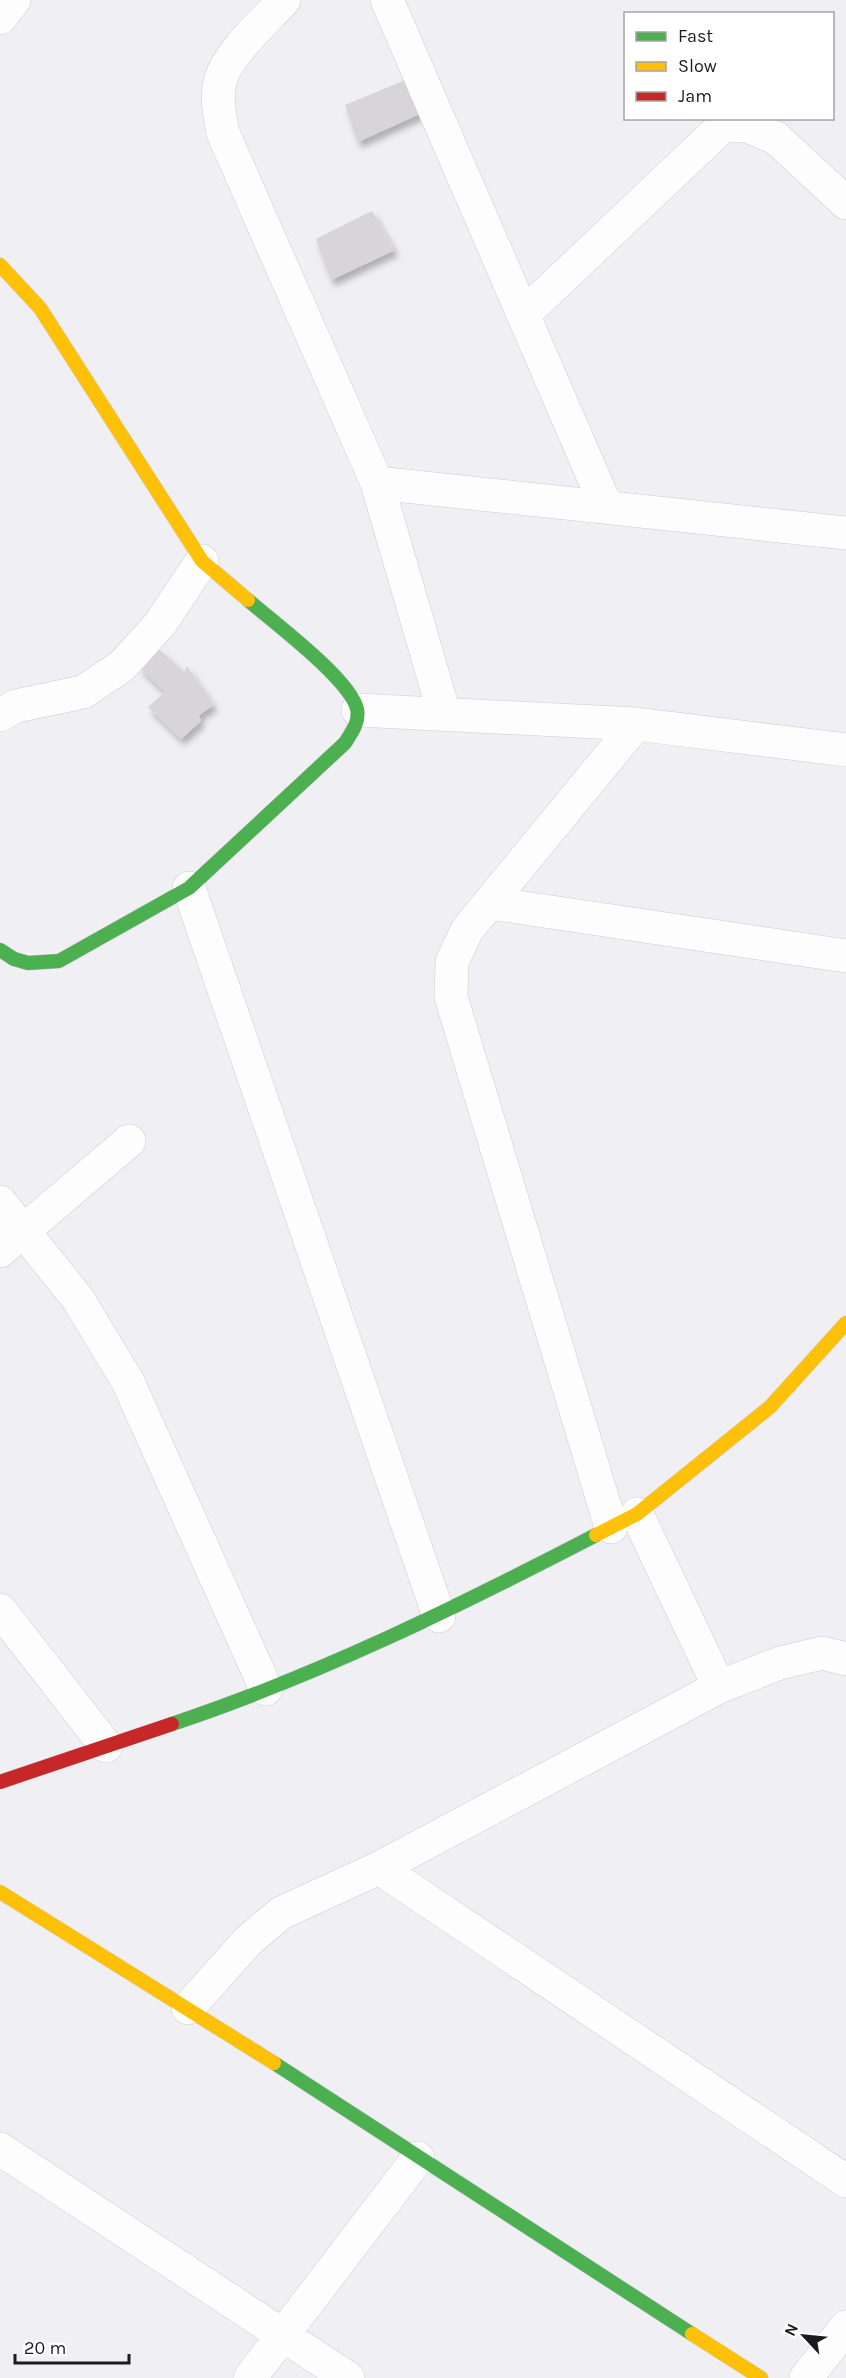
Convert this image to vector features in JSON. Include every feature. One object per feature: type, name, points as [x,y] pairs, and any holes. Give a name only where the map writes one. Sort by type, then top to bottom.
[{"type":"street","points":[[0,18],[14,0]]},
{"type":"street","points":[[284,0],[235,54],[220,81],[219,108],[223,134],[378,483],[444,713]]},
{"type":"street","points":[[387,0],[606,506]]},
{"type":"street","points":[[523,315],[723,125],[747,126],[776,138],[846,203]]},
{"type":"street","points":[[0,265],[40,308],[202,561],[331,672],[352,697],[358,710],[356,726],[345,743],[189,888],[59,961],[38,965],[23,964],[0,950]]},
{"type":"street","points":[[378,483],[846,533]]},
{"type":"street","points":[[0,715],[16,706],[83,692],[122,666],[160,624],[202,561]]},
{"type":"street","points":[[358,710],[636,724],[846,750]]},
{"type":"street","points":[[636,724],[467,930],[452,962],[451,997],[624,1520],[719,1687]]},
{"type":"street","points":[[189,888],[439,1616]]},
{"type":"street","points":[[489,903],[846,956]]},
{"type":"street","points":[[12,1241],[129,1141]]},
{"type":"street","points":[[0,1202],[12,1241],[78,1299],[128,1382],[266,1689]]},
{"type":"street","points":[[0,1782],[224,1707],[439,1616],[624,1520],[770,1407],[844,1329]]},
{"type":"street","points":[[0,1610],[106,1746]]},
{"type":"street","points":[[188,2008],[248,1941],[281,1913],[380,1868],[719,1687],[780,1663],[822,1653],[846,1659]]},
{"type":"street","points":[[380,1868],[846,2181]]},
{"type":"street","points":[[0,1892],[188,2008],[761,2378]]},
{"type":"street","points":[[0,2149],[348,2378]]},
{"type":"street","points":[[250,2378],[418,2158]]},
{"type":"street","points":[[806,2378],[846,2327]]},
{"type":"building","points":[[410,78],[424,112],[358,142],[345,105]]},
{"type":"building","points":[[372,211],[395,250],[331,280],[316,239]]},
{"type":"building","points":[[159,649],[184,672],[187,666],[214,705],[199,715],[201,721],[181,739],[148,707],[165,692],[139,667]]},
{"type":"traffic: fast","points":[[0,950],[14,959],[28,963],[59,961],[189,888],[345,743],[358,714],[341,682],[292,636],[248,600]]},
{"type":"traffic: fast","points":[[172,1724],[281,1684],[388,1638],[596,1535]]},
{"type":"traffic: fast","points":[[274,2063],[692,2334]]},
{"type":"traffic: slow","points":[[0,265],[40,308],[202,561],[248,600]]},
{"type":"traffic: slow","points":[[596,1535],[637,1514],[770,1407],[846,1323]]},
{"type":"traffic: slow","points":[[0,1892],[274,2063]]},
{"type":"traffic: slow","points":[[692,2334],[761,2378]]},
{"type":"traffic: jam","points":[[0,1782],[172,1724]]}]
